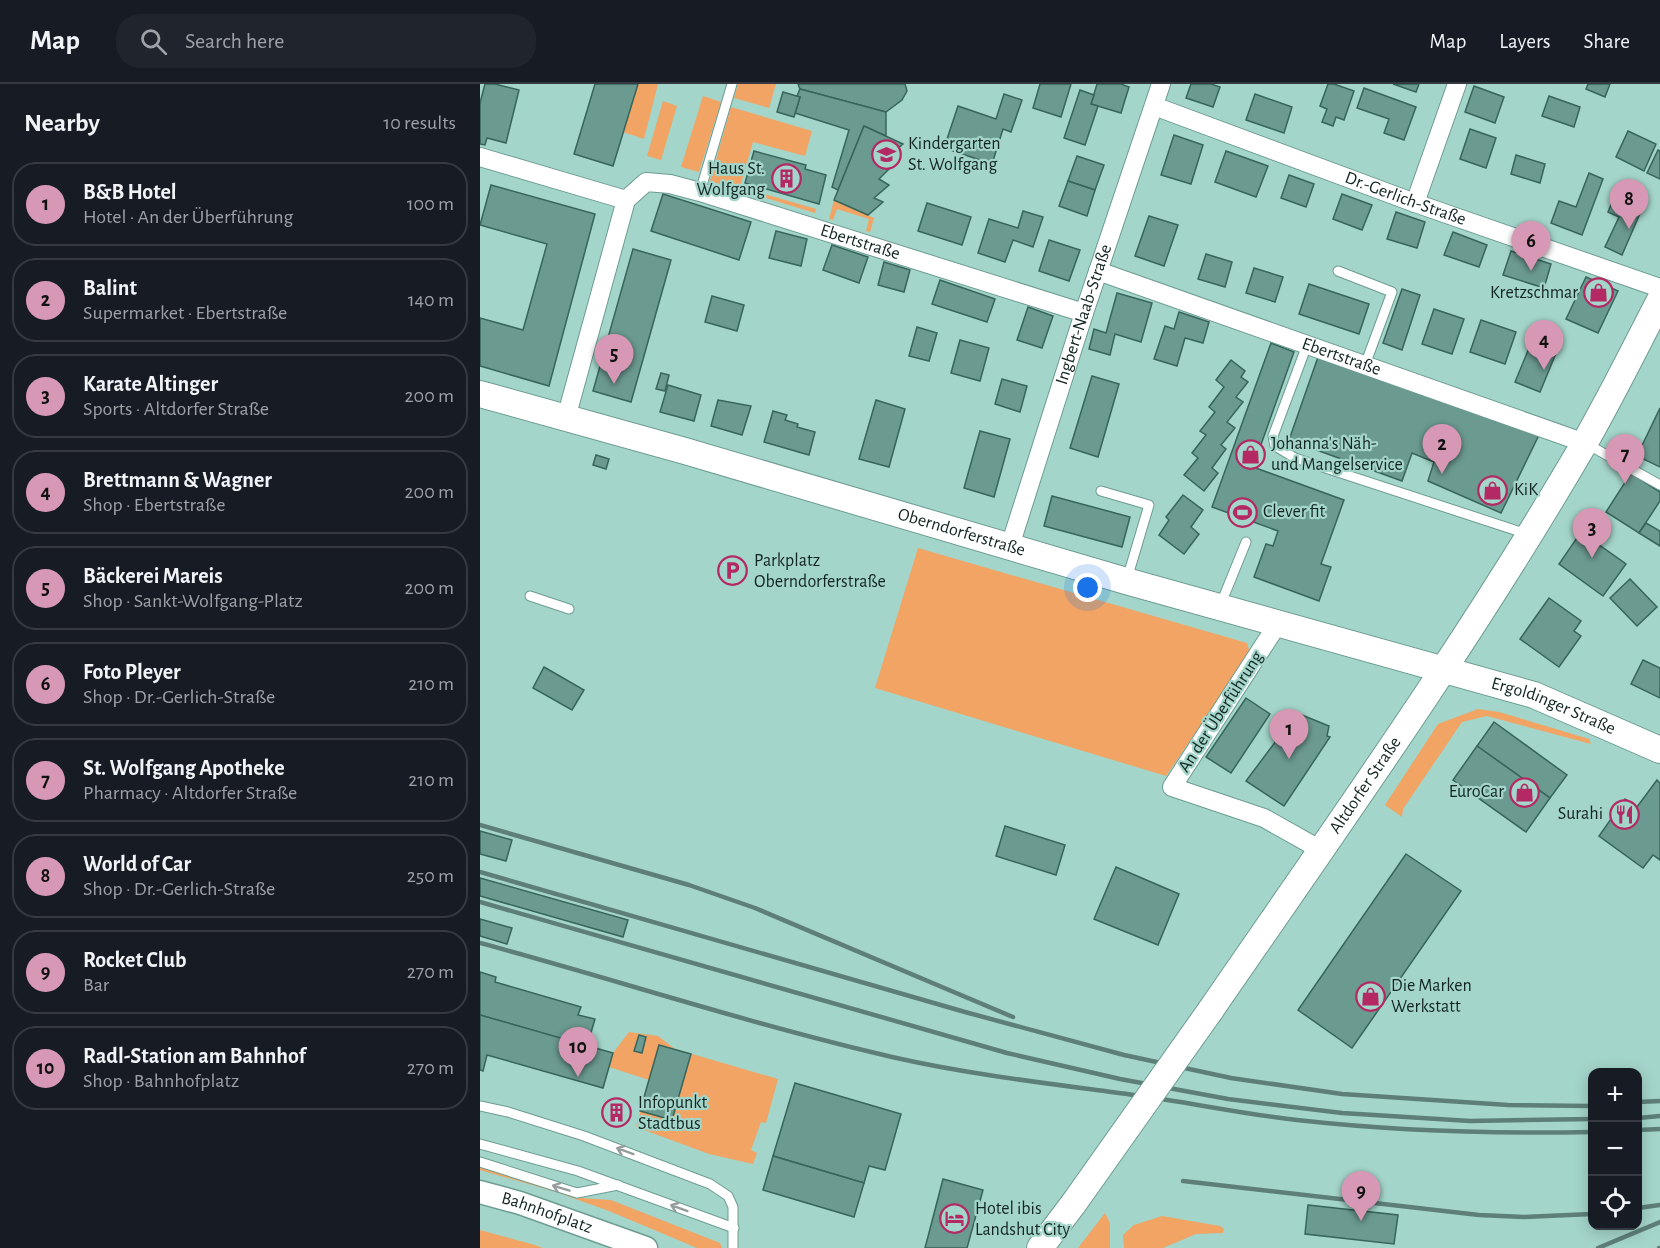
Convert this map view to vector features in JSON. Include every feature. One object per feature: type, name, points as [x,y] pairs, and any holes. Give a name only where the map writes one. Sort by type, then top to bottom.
[{"type":"main road","name":"Altdorfer Straße","points":[[1040,1248],[1210,1011],[1321,850],[1530,535],[1585,443],[1660,300]]},
{"type":"main road","name":"Oberndorferstraße","points":[[480,394],[684,451],[1126,581],[1443,668]]},
{"type":"main road","name":"Ergoldinger Straße","points":[[1443,668],[1534,694],[1660,750]]},
{"type":"street","points":[[1415,203],[1457,84]]},
{"type":"street","name":"Ingbert-Naab-Straße","points":[[1010,546],[1084,313],[1154,106],[1158,85]]},
{"type":"street","name":"Dr.-Gerlich-Straße","points":[[1154,106],[1415,203],[1660,288]]},
{"type":"street","points":[[484,159],[626,200],[566,418]]},
{"type":"street","name":"Ebertstraße","points":[[626,200],[646,182],[670,184],[1084,313]]},
{"type":"street","name":"Ebertstraße","points":[[1098,272],[1585,443]]},
{"type":"street","name":"An der Überführung","points":[[1279,622],[1172,787],[1264,818],[1321,850]]},
{"type":"street","name":"Bahnhofplatz","points":[[480,1192],[540,1209],[646,1248]]},
{"type":"lane","points":[[700,192],[732,84]]},
{"type":"lane","points":[[1338,271],[1392,291],[1365,365]]},
{"type":"lane","points":[[1307,345],[1273,436],[1275,446],[1295,458],[1530,535]]},
{"type":"lane","points":[[1585,443],[1660,485]]},
{"type":"lane","points":[[1101,491],[1149,505],[1126,581]]},
{"type":"lane","points":[[1220,606],[1246,542]]},
{"type":"lane","points":[[530,596],[569,609]]},
{"type":"lane","points":[[480,1106],[508,1112],[584,1136],[710,1184],[728,1196],[733,1207],[733,1248]]},
{"type":"lane","points":[[480,1144],[578,1171],[734,1228]]},
{"type":"lane","points":[[480,1162],[577,1193],[618,1185]]},
{"type":"shaded area","points":[[638,84],[658,84],[644,139],[623,132]]},
{"type":"shaded area","points":[[738,84],[776,84],[769,108],[734,98]]},
{"type":"shaded area","points":[[703,96],[721,102],[699,172],[681,167]]},
{"type":"shaded area","points":[[663,101],[677,106],[661,160],[647,156]]},
{"type":"shaded area","points":[[731,107],[812,131],[805,156],[753,142],[740,187],[816,209],[815,213],[710,181]]},
{"type":"shaded area","points":[[834,200],[874,218],[870,232],[866,231],[869,219],[837,209],[833,220],[829,219]]},
{"type":"shaded area","points":[[918,548],[1247,643],[1250,653],[1166,776],[875,688]]},
{"type":"shaded area","points":[[1478,709],[1499,712],[1589,739],[1591,744],[1487,716],[1462,722],[1403,809],[1402,817],[1385,805],[1438,724]]},
{"type":"shaded area","points":[[629,1032],[658,1036],[675,1049],[778,1079],[766,1123],[761,1122],[751,1150],[757,1153],[753,1164],[709,1154],[636,1127],[649,1080],[609,1067],[613,1053]]},
{"type":"shaded area","points":[[480,1167],[581,1198],[611,1200],[720,1243],[722,1248],[697,1248],[609,1211],[556,1192],[480,1170]]},
{"type":"shaded area","points":[[1105,1213],[1110,1223],[1110,1248],[1078,1248]]},
{"type":"shaded area","points":[[1162,1216],[1220,1226],[1224,1229],[1223,1233],[1196,1234],[1163,1248],[1124,1248],[1123,1235],[1134,1225]]},
{"type":"shaded area","points":[[480,1230],[535,1245],[543,1248],[480,1248]]},
{"type":"building","points":[[485,84],[519,90],[506,143],[487,138],[485,145],[480,144],[480,103]]},
{"type":"building","points":[[595,84],[638,84],[613,166],[574,154]]},
{"type":"building","points":[[798,84],[905,84],[907,91],[902,100],[886,112],[800,89]]},
{"type":"building","points":[[1040,84],[1071,84],[1061,117],[1033,108]]},
{"type":"building","points":[[1097,84],[1121,84],[1129,87],[1121,113],[1091,104]]},
{"type":"building","points":[[1191,84],[1211,84],[1220,87],[1213,107],[1186,98]]},
{"type":"building","points":[[1328,84],[1354,91],[1344,120],[1336,117],[1333,126],[1322,122],[1327,109],[1320,106]]},
{"type":"building","points":[[1393,84],[1419,84],[1416,92]]},
{"type":"building","points":[[1588,84],[1610,84],[1605,97],[1586,89]]},
{"type":"building","points":[[1474,86],[1504,97],[1495,123],[1465,112]]},
{"type":"building","points":[[1364,88],[1416,107],[1404,140],[1384,133],[1389,119],[1357,108]]},
{"type":"building","points":[[800,89],[886,112],[886,136],[864,126],[838,190],[832,187],[849,130],[795,113]]},
{"type":"building","points":[[1080,90],[1094,95],[1091,104],[1098,106],[1085,145],[1064,138]]},
{"type":"building","points":[[783,92],[800,97],[794,117],[777,112]]},
{"type":"building","points":[[1004,94],[1022,100],[1011,132],[1003,129],[992,164],[944,148],[958,106],[996,119]]},
{"type":"building","points":[[1255,94],[1292,107],[1284,133],[1246,120]]},
{"type":"building","points":[[1549,96],[1580,107],[1574,127],[1542,116]]},
{"type":"building","points":[[864,126],[903,144],[885,160],[894,164],[879,179],[889,185],[874,198],[883,202],[868,215],[834,200]]},
{"type":"building","points":[[1470,129],[1496,138],[1486,168],[1460,159]]},
{"type":"building","points":[[1628,131],[1656,144],[1644,171],[1616,157]]},
{"type":"building","points":[[1174,135],[1203,145],[1191,184],[1161,175]]},
{"type":"building","points":[[1658,150],[1660,151],[1660,179],[1647,173]]},
{"type":"building","name":"Haus St. Wolfgang","points":[[754,151],[806,165],[805,169],[826,175],[819,204],[745,183]]},
{"type":"building","points":[[1226,151],[1268,166],[1256,197],[1215,182]]},
{"type":"building","points":[[1516,155],[1545,164],[1540,183],[1511,174]]},
{"type":"building","points":[[1077,156],[1104,165],[1095,190],[1068,181]]},
{"type":"building","points":[[1589,173],[1603,179],[1582,235],[1551,223],[1559,201],[1576,207]]},
{"type":"building","points":[[1289,175],[1314,184],[1306,207],[1281,198]]},
{"type":"building","points":[[1068,181],[1095,190],[1087,216],[1059,206]]},
{"type":"building","points":[[491,185],[595,214],[549,386],[480,366],[480,318],[523,330],[547,244],[480,225]]},
{"type":"building","points":[[663,194],[751,222],[739,260],[651,231]]},
{"type":"building","points":[[1342,194],[1372,205],[1362,230],[1333,219]]},
{"type":"building","points":[[1614,197],[1642,209],[1622,255],[1605,247],[1619,217],[1608,212]]},
{"type":"building","points":[[927,203],[971,217],[962,245],[918,231]]},
{"type":"building","points":[[1023,211],[1043,217],[1033,247],[1013,240],[1005,262],[978,253],[989,219],[1018,228]]},
{"type":"building","points":[[1396,212],[1425,222],[1417,248],[1387,239]]},
{"type":"building","points":[[1149,216],[1178,225],[1164,266],[1135,256]]},
{"type":"building","points":[[776,231],[807,239],[801,266],[769,258]]},
{"type":"building","points":[[1453,232],[1487,245],[1479,267],[1444,255]]},
{"type":"building","points":[[1049,240],[1080,250],[1069,281],[1039,271]]},
{"type":"building","points":[[832,245],[868,257],[859,283],[823,270]]},
{"type":"building","points":[[633,249],[671,260],[631,402],[593,391]]},
{"type":"building","points":[[1511,251],[1551,264],[1544,288],[1503,275]]},
{"type":"building","points":[[1206,254],[1232,262],[1225,287],[1198,279]]},
{"type":"building","points":[[884,262],[910,270],[904,292],[878,285]]},
{"type":"building","points":[[1254,268],[1283,277],[1275,302],[1246,293]]},
{"type":"building","points":[[1586,277],[1618,291],[1598,333],[1566,319]]},
{"type":"building","points":[[940,280],[995,299],[987,322],[932,304]]},
{"type":"building","points":[[1309,284],[1369,304],[1359,334],[1299,314]]},
{"type":"building","points":[[1402,289],[1420,295],[1402,350],[1383,343]]},
{"type":"building","points":[[1117,293],[1152,303],[1141,342],[1115,334],[1110,355],[1089,349],[1094,329],[1106,333]]},
{"type":"building","points":[[712,296],[744,305],[737,331],[705,322]]},
{"type":"building","points":[[1028,307],[1053,316],[1042,348],[1017,340]]},
{"type":"building","points":[[1434,309],[1464,319],[1452,354],[1422,344]]},
{"type":"building","points":[[1179,312],[1209,322],[1203,343],[1185,338],[1177,366],[1154,359],[1165,326],[1174,329]]},
{"type":"building","points":[[1481,320],[1516,332],[1505,364],[1470,352]]},
{"type":"building","points":[[917,327],[937,333],[929,361],[909,356]]},
{"type":"building","points":[[1534,336],[1559,346],[1540,392],[1515,382]]},
{"type":"building","points":[[960,340],[989,348],[980,381],[951,373]]},
{"type":"building","points":[[1271,343],[1294,352],[1253,467],[1344,500],[1321,564],[1331,567],[1319,601],[1254,577],[1266,544],[1273,546],[1278,531],[1212,507]]},
{"type":"building","points":[[1318,357],[1539,435],[1501,513],[1428,481],[1434,462],[1412,453],[1402,481],[1289,440]]},
{"type":"building","points":[[1231,360],[1245,371],[1241,377],[1248,382],[1236,397],[1243,402],[1227,422],[1235,428],[1221,445],[1226,449],[1212,468],[1218,473],[1204,491],[1184,475],[1198,458],[1192,453],[1206,435],[1200,431],[1215,412],[1209,407],[1224,387],[1216,380]]},
{"type":"building","points":[[661,373],[669,375],[665,391],[656,389]]},
{"type":"building","points":[[1092,376],[1119,384],[1098,457],[1070,448]]},
{"type":"building","points":[[1002,379],[1027,386],[1020,412],[995,404]]},
{"type":"building","points":[[668,385],[701,395],[694,421],[660,412]]},
{"type":"building","points":[[718,400],[751,406],[742,435],[711,426]]},
{"type":"building","points":[[876,400],[905,409],[889,467],[859,459]]},
{"type":"building","points":[[1660,408],[1660,467],[1637,456]]},
{"type":"building","points":[[773,411],[787,415],[785,420],[798,424],[797,427],[815,432],[809,455],[764,442]]},
{"type":"building","points":[[980,431],[1010,439],[994,497],[964,488]]},
{"type":"building","points":[[596,455],[609,459],[606,469],[593,465]]},
{"type":"building","points":[[1631,473],[1660,492],[1660,501],[1639,533],[1606,512]]},
{"type":"building","points":[[1183,495],[1203,510],[1191,527],[1199,534],[1184,554],[1159,535],[1169,520],[1166,517]]},
{"type":"building","points":[[1052,496],[1130,517],[1122,547],[1044,526]]},
{"type":"building","points":[[1646,523],[1660,531],[1660,546],[1639,533]]},
{"type":"building","points":[[1581,532],[1626,564],[1603,596],[1559,564]]},
{"type":"building","points":[[1630,579],[1657,607],[1637,626],[1610,598]]},
{"type":"building","points":[[1549,598],[1581,621],[1574,631],[1581,636],[1559,667],[1520,639]]},
{"type":"building","points":[[1643,660],[1660,668],[1660,698],[1631,684]]},
{"type":"building","points":[[544,667],[584,690],[572,710],[533,688]]},
{"type":"building","points":[[1246,698],[1270,714],[1231,773],[1206,757]]},
{"type":"building","points":[[1297,713],[1329,726],[1327,736],[1330,737],[1284,806],[1246,781]]},
{"type":"building","points":[[1494,722],[1567,775],[1550,798],[1477,746]]},
{"type":"building","points":[[1477,746],[1550,798],[1526,832],[1453,780]]},
{"type":"building","points":[[1657,780],[1660,783],[1660,860],[1653,855],[1643,868],[1599,836],[1625,799],[1637,807]]},
{"type":"building","points":[[1005,826],[1065,845],[1056,875],[996,856]]},
{"type":"building","points":[[480,831],[512,840],[506,861],[480,854]]},
{"type":"building","points":[[1406,854],[1461,891],[1352,1048],[1298,1010]]},
{"type":"building","points":[[1116,867],[1179,894],[1158,945],[1094,919]]},
{"type":"building","points":[[480,878],[628,920],[623,937],[480,896]]},
{"type":"building","points":[[480,919],[512,928],[507,944],[480,936]]},
{"type":"building","points":[[480,972],[496,977],[495,982],[581,1007],[578,1015],[595,1019],[587,1046],[480,1015]]},
{"type":"building","points":[[480,1015],[613,1053],[603,1088],[487,1055],[483,1071],[480,1070]]},
{"type":"building","points":[[639,1035],[646,1037],[642,1053],[634,1051]]},
{"type":"building","points":[[659,1045],[691,1054],[672,1120],[640,1111]]},
{"type":"building","points":[[795,1083],[901,1114],[885,1170],[869,1166],[864,1183],[773,1156]]},
{"type":"building","name":"Infopunkt Stadtbus","points":[[611,1103],[628,1109],[623,1122],[606,1116]]},
{"type":"building","points":[[773,1156],[864,1183],[854,1217],[763,1190]]},
{"type":"building","name":"Hotel ibis Landshut City","points":[[943,1179],[983,1190],[967,1248],[925,1248]]},
{"type":"building","points":[[1308,1205],[1398,1215],[1394,1244],[1305,1234]]},
{"type":"railway","points":[[480,825],[689,885],[755,908],[1013,1017]]},
{"type":"railway","points":[[480,872],[965,1012],[1124,1055],[1231,1078],[1342,1094],[1508,1105],[1588,1106]]},
{"type":"railway","points":[[480,902],[1007,1053],[1120,1079],[1228,1099],[1342,1113],[1470,1121],[1588,1119]]},
{"type":"railway","points":[[480,943],[788,1031],[892,1057],[952,1069],[1334,1124],[1444,1131],[1588,1132]]},
{"type":"railway","points":[[1642,1102],[1660,1101]]},
{"type":"railway","points":[[1642,1118],[1660,1116]]},
{"type":"railway","points":[[1642,1130],[1660,1129]]},
{"type":"railway","points":[[1183,1181],[1479,1215],[1524,1217],[1588,1214]]},
{"type":"railway","points":[[1642,1207],[1660,1205]]},
{"type":"railway","points":[[1598,1248],[1660,1222]]},
{"type":"place","name":"Kindergarten St. Wolfgang","points":[[887,154]]},
{"type":"place","name":"Haus St. Wolfgang","points":[[786,179]]},
{"type":"place","name":"World of Car","points":[[1629,229]]},
{"type":"place","name":"Foto Pleyer","points":[[1531,271]]},
{"type":"place","name":"Kretzschmar","points":[[1599,293]]},
{"type":"place","name":"Brettmann & Wagner","points":[[1544,370]]},
{"type":"place","name":"Bäckerei Mareis","points":[[614,384]]},
{"type":"place","name":"Johanna's Näh- und Mangelservice","points":[[1250,454]]},
{"type":"place","name":"Balint","points":[[1442,474]]},
{"type":"place","name":"St. Wolfgang Apotheke","points":[[1625,484]]},
{"type":"place","name":"KiK","points":[[1493,490]]},
{"type":"place","name":"Clever fit","points":[[1242,512]]},
{"type":"place","name":"Karate Altinger","points":[[1592,558]]},
{"type":"place","name":"Parkplatz Oberndorferstraße","points":[[733,571]]},
{"type":"place","name":"B&B Hotel","points":[[1289,759]]},
{"type":"place","name":"EuroCar","points":[[1525,792]]},
{"type":"place","name":"Surahi","points":[[1624,814]]},
{"type":"place","name":"Die Marken Werkstatt","points":[[1370,996]]},
{"type":"place","name":"Radl-Station am Bahnhof","points":[[578,1077]]},
{"type":"place","name":"Infopunkt Stadtbus","points":[[617,1113]]},
{"type":"place","name":"Hotel ibis Landshut City","points":[[954,1219]]},
{"type":"place","name":"Rocket Club","points":[[1361,1221]]}]
